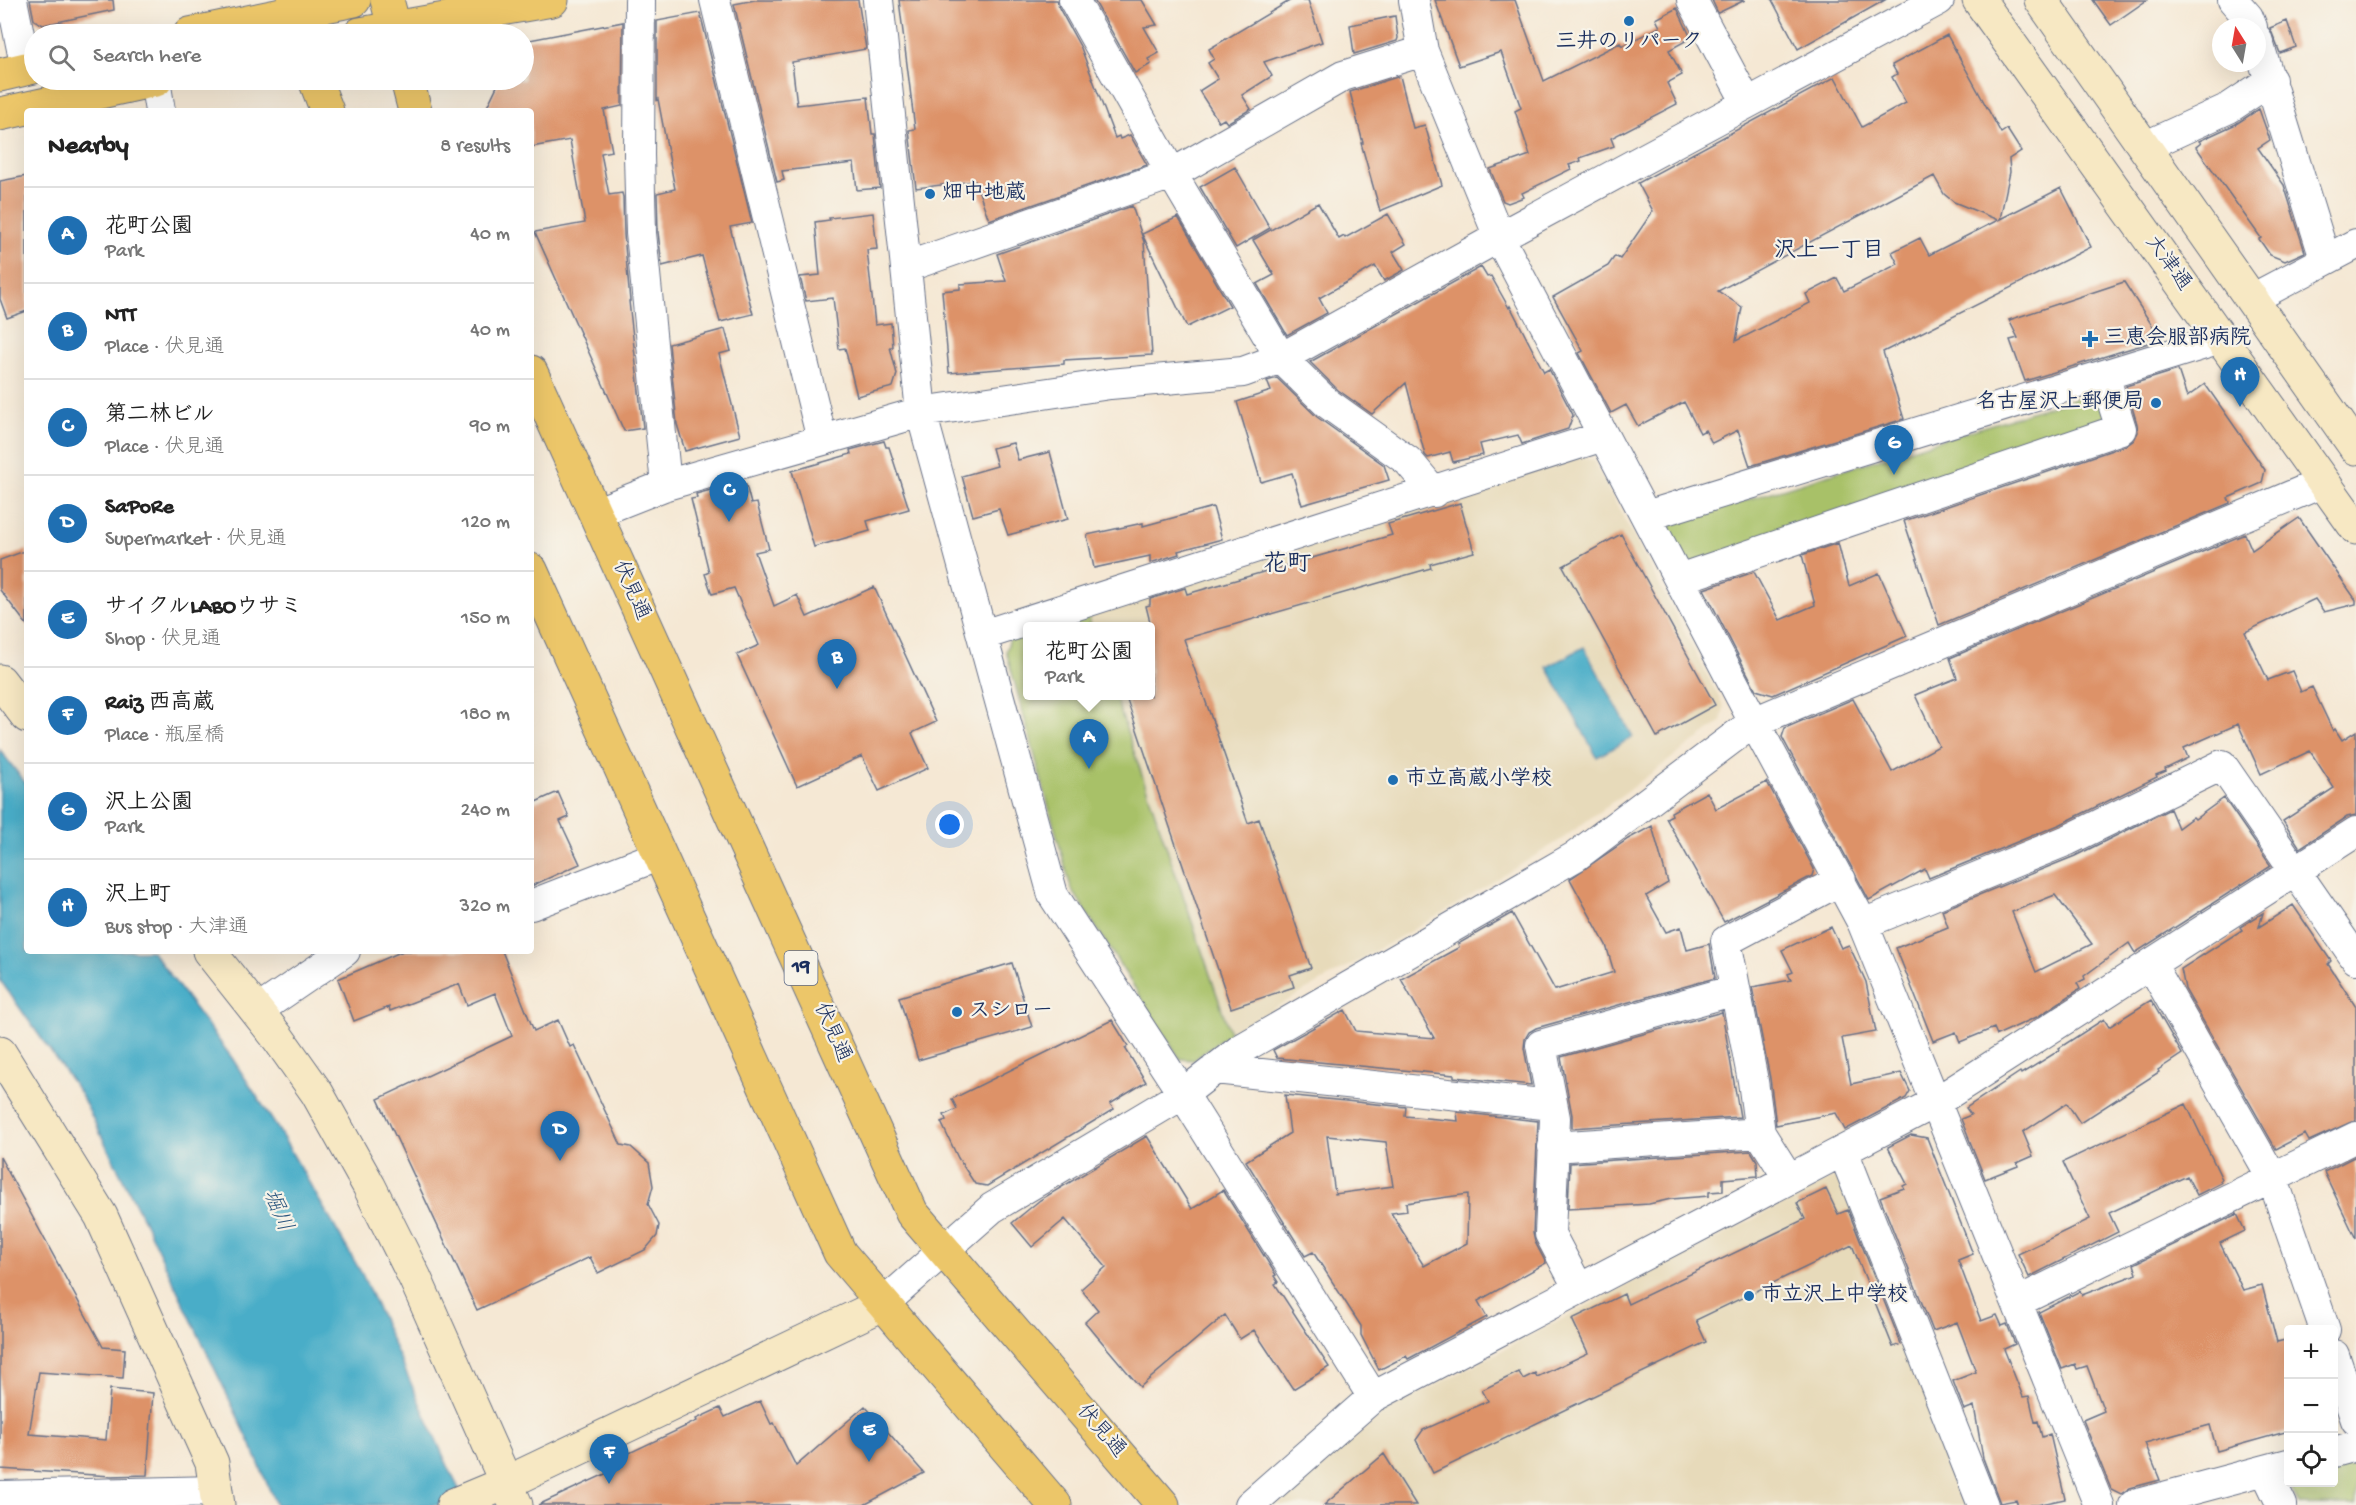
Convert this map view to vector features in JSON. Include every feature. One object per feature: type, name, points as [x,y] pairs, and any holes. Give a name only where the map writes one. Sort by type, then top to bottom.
[{"type":"main road","points":[[249,24],[297,16],[354,0]]},
{"type":"main road","points":[[392,20],[552,0]]},
{"type":"main road","points":[[27,108],[109,90]]},
{"type":"main road","points":[[319,90],[326,108]]},
{"type":"main road","points":[[410,90],[414,108]]},
{"type":"main road","points":[[0,114],[24,109]]},
{"type":"main road","name":"伏見通","points":[[534,379],[912,1213],[1163,1505]]},
{"type":"main road","points":[[534,577],[840,1253],[1055,1505]]},
{"type":"street","points":[[12,0],[20,71]]},
{"type":"street","points":[[640,0],[641,233],[666,485]]},
{"type":"street","points":[[715,0],[822,440]]},
{"type":"street","points":[[878,0],[921,412],[1053,895],[1183,1094],[1373,1397]]},
{"type":"street","points":[[1074,0],[1172,174],[1281,358],[1327,403],[1408,461],[1434,492]]},
{"type":"street","points":[[1414,0],[1423,51],[1499,237],[1863,924],[2099,1505]]},
{"type":"street","points":[[1692,0],[1747,103]]},
{"type":"street","points":[[595,513],[666,485],[921,412],[1110,384],[1243,372],[1281,358],[1499,237],[1940,0]]},
{"type":"street","name":"大津通","points":[[1978,0],[2356,528]]},
{"type":"street","points":[[2041,0],[2356,448]]},
{"type":"street","points":[[2233,0],[2248,18]]},
{"type":"street","points":[[906,267],[1172,174],[1343,76],[1423,51]]},
{"type":"street","points":[[2266,65],[2325,259]]},
{"type":"street","points":[[2144,147],[2229,108],[2271,80]]},
{"type":"street","points":[[157,90],[160,108]]},
{"type":"street","points":[[2252,299],[2356,244]]},
{"type":"street","points":[[1646,516],[2221,339]]},
{"type":"street","points":[[1679,579],[2121,429],[2104,375]]},
{"type":"street","points":[[1023,622],[1603,436]]},
{"type":"street","points":[[453,1505],[503,1493],[883,1304],[992,1208],[1183,1094],[1240,1049],[1576,856],[1754,722],[2324,482]]},
{"type":"street","points":[[982,635],[1023,622]]},
{"type":"street","points":[[0,681],[24,712]]},
{"type":"street","points":[[1863,924],[2068,840],[2222,765],[2356,959]]},
{"type":"street","points":[[1250,1505],[1373,1397],[1936,1102],[2356,832]]},
{"type":"street","points":[[534,904],[660,855]]},
{"type":"street","points":[[1789,1179],[1760,1133],[1753,1081],[1726,941],[1840,880]]},
{"type":"street","points":[[211,954],[257,1011],[317,1093],[369,1186],[415,1278],[503,1493]]},
{"type":"street","points":[[257,1011],[341,954]]},
{"type":"street","points":[[2151,964],[2272,1177],[2324,1325]]},
{"type":"street","points":[[1579,1289],[1550,1234],[1555,1118],[1541,1045],[1735,990]]},
{"type":"street","points":[[0,1053],[101,1216],[212,1463],[217,1498],[0,1496]]},
{"type":"street","points":[[1215,1069],[1552,1105]]},
{"type":"street","points":[[1553,1146],[1760,1133]]},
{"type":"street","points":[[2017,1302],[2356,1137]]},
{"type":"street","points":[[1843,1151],[1983,1505]]},
{"type":"street","points":[[2338,1366],[2356,1420]]},
{"type":"street","points":[[2338,1451],[2356,1446]]},
{"type":"street","points":[[2134,1505],[2277,1467],[2282,1505]]},
{"type":"shaded area","name":"市立高蔵小学校","points":[[1580,457],[1593,460],[1724,707],[1721,722],[1562,839],[1448,910],[1230,1033],[1116,700],[1155,700],[1155,622],[1090,622],[1088,615]]},
{"type":"shaded area","name":"市立沢上中学校","points":[[1834,1177],[1847,1182],[1974,1505],[1278,1505],[1388,1410]]},
{"type":"green space","points":[[2092,393],[2102,399],[2108,415],[2102,427],[1693,565],[1682,561],[1667,532],[1672,523]]},
{"type":"green space","points":[[1088,615],[1090,622],[1064,622]]},
{"type":"green space","points":[[1023,635],[1023,700],[1116,700],[1230,1033],[1194,1060],[1180,1059],[1071,888],[1006,651],[1010,639]]},
{"type":"green space","points":[[2356,1463],[2356,1505],[2299,1505],[2291,1489],[2292,1487],[2338,1487],[2338,1468]]},
{"type":"water","points":[[1584,647],[1633,737],[1597,757],[1547,667]]},
{"type":"water","name":"堀川","points":[[0,750],[24,781],[24,954],[154,954],[232,1058],[278,1129],[362,1274],[467,1505],[276,1505],[251,1445],[80,1093],[0,980]]},
{"type":"building","points":[[30,0],[113,0],[114,10],[48,24],[41,24],[34,20]]},
{"type":"building","points":[[755,0],[858,0],[866,49],[792,62],[797,105],[868,97],[872,134],[875,134],[880,188],[857,190],[854,163],[782,171],[784,180],[777,182],[734,4]]},
{"type":"building","points":[[899,0],[1057,0],[1081,48],[1115,138],[1119,136],[1120,139],[1130,135],[1147,165],[989,220],[975,181],[916,188],[909,130],[915,129]]},
{"type":"building","points":[[1094,0],[1142,0],[1157,25],[1144,27],[1159,53],[1148,59],[1151,64],[1135,73]]},
{"type":"building","points":[[1291,0],[1308,0],[1322,42],[1264,62],[1272,76],[1242,95],[1251,109],[1227,123],[1224,119],[1219,122],[1199,91],[1218,79],[1208,63],[1214,59],[1209,49]]},
{"type":"building","points":[[1435,0],[1515,0],[1544,81],[1620,43],[1622,46],[1660,27],[1656,19],[1677,8],[1691,38],[1669,50],[1682,75],[1667,83],[1677,104],[1611,138],[1614,146],[1580,158],[1581,161],[1569,165],[1571,169],[1522,193],[1524,197],[1508,203],[1503,201],[1490,169],[1530,155],[1515,111],[1521,108],[1501,52],[1459,66]]},
{"type":"building","points":[[1712,0],[1745,0],[1718,13]]},
{"type":"building","points":[[1772,0],[1885,0],[1798,49]]},
{"type":"building","points":[[2093,0],[2147,0],[2111,25]]},
{"type":"building","points":[[700,13],[752,223],[730,227],[753,314],[720,322],[702,256],[662,266],[658,232],[657,193],[675,189],[657,100],[657,21]]},
{"type":"building","points":[[1395,16],[1397,41],[1354,54],[1350,25]]},
{"type":"building","points":[[2287,21],[2296,47],[2280,53],[2270,28]]},
{"type":"building","points":[[623,22],[622,106],[604,110],[612,151],[601,153],[609,195],[622,193],[623,197],[629,301],[643,428],[624,431],[535,232],[585,223],[570,140],[534,146],[534,108],[486,108],[495,90],[534,90],[534,39]]},
{"type":"building","points":[[1947,35],[2001,133],[2007,129],[2021,151],[2009,159],[2010,172],[2000,219],[2061,188],[2091,247],[1883,352],[1904,419],[1750,466],[1738,430],[1712,443],[1705,430],[1700,433],[1684,402],[1638,426],[1626,405],[1611,413],[1579,353],[1583,351],[1553,297],[1608,266],[1615,256],[1620,259],[1653,211],[1638,183],[1835,77],[1862,127],[1906,103],[1892,77],[1897,74],[1892,65]],"holes":[[[1934,176],[1944,194],[1954,202],[1998,220],[1929,255],[1920,238],[1892,252],[1898,264],[1844,291],[1837,278],[1806,294],[1810,303],[1736,341],[1742,307],[1718,291]]]},
{"type":"building","points":[[1400,76],[1413,128],[1425,125],[1442,185],[1380,211],[1361,143],[1363,143],[1350,92]]},
{"type":"building","points":[[2259,109],[2270,140],[2258,148],[2284,185],[2305,252],[2285,261],[2270,255],[2259,239],[2261,238],[2196,147],[2201,143],[2199,141],[2236,124]]},
{"type":"building","points":[[1235,167],[1270,228],[1236,248],[1200,187]]},
{"type":"building","points":[[24,177],[24,312],[7,318],[0,299],[0,181]]},
{"type":"building","points":[[1318,203],[1339,239],[1344,236],[1345,238],[1388,214],[1406,244],[1393,252],[1404,270],[1384,281],[1375,266],[1319,298],[1327,313],[1287,335],[1257,284],[1274,275],[1253,240]]},
{"type":"building","points":[[1132,206],[1144,242],[1152,355],[1064,360],[1064,364],[949,373],[942,291],[960,289],[960,284],[1006,281],[997,254]]},
{"type":"building","points":[[873,213],[877,249],[867,250],[875,325],[891,323],[893,347],[890,347],[897,374],[893,387],[857,396],[845,348],[839,349],[833,298],[806,301],[800,277],[820,275],[815,222],[830,220],[829,218]]},
{"type":"building","points":[[1178,217],[1230,306],[1187,327],[1142,234]]},
{"type":"building","points":[[1481,267],[1487,277],[1491,276],[1509,308],[1510,306],[1544,372],[1549,369],[1573,415],[1568,429],[1522,444],[1518,435],[1480,444],[1483,455],[1453,462],[1450,452],[1428,458],[1425,455],[1406,383],[1372,414],[1338,390],[1310,362]]},
{"type":"building","points":[[2124,282],[2161,339],[2025,381],[2010,340],[2018,338],[2009,320]]},
{"type":"building","points":[[725,329],[731,351],[719,354],[740,436],[685,451],[677,424],[669,344]]},
{"type":"building","points":[[2178,370],[2187,397],[2205,384],[2265,470],[2262,483],[2228,498],[2230,503],[1939,625],[1904,521],[2127,445],[2134,440],[2138,432],[2126,386]]},
{"type":"building","points":[[1277,378],[1317,417],[1384,465],[1389,480],[1302,505],[1292,473],[1261,482],[1237,402],[1271,391],[1267,381]]},
{"type":"building","points":[[884,441],[886,447],[889,447],[909,509],[867,521],[870,531],[814,547],[792,471],[851,454],[850,450]]},
{"type":"building","points":[[1013,443],[1018,460],[1050,452],[1068,519],[1008,535],[999,509],[973,516],[962,476],[997,466],[992,448]]},
{"type":"building","points":[[737,483],[738,487],[746,485],[751,504],[757,503],[769,549],[755,552],[774,606],[797,595],[807,617],[874,587],[936,722],[912,733],[928,768],[879,791],[862,756],[797,786],[737,655],[759,645],[734,588],[712,594],[705,574],[709,572],[691,499],[697,498],[696,494]]},
{"type":"building","points":[[1460,503],[1474,552],[1430,564],[1431,568],[1184,639],[1248,823],[1259,819],[1311,968],[1290,975],[1294,987],[1231,1008],[1127,700],[1155,700],[1155,622],[1150,622],[1146,606],[1150,605],[1150,599],[1185,588],[1187,594],[1392,535],[1388,524]]},
{"type":"building","points":[[1213,507],[1222,539],[1178,551],[1179,554],[1150,563],[1150,556],[1094,568],[1087,535],[1143,523],[1143,526]]},
{"type":"building","points":[[2299,518],[2356,600],[2356,604],[2324,612],[2315,599],[2245,632],[2268,680],[2292,671],[2301,692],[2312,687],[2333,731],[2335,729],[2342,740],[2356,731],[2356,815],[2347,817],[2300,848],[2283,821],[2334,788],[2310,751],[2261,774],[2238,724],[2184,748],[2188,758],[2165,769],[2166,771],[2156,775],[2157,777],[2061,824],[1929,878],[1925,869],[1869,900],[1782,737],[1785,728],[1853,699],[1892,772],[1939,746],[1915,695],[1957,678],[1950,658],[2245,534],[2252,550]]},
{"type":"building","points":[[1621,534],[1715,705],[1657,737],[1563,566]]},
{"type":"building","points":[[1838,543],[1849,586],[1879,573],[1907,636],[1773,695],[1756,690],[1704,589],[1754,572],[1780,620],[1815,605],[1802,555]]},
{"type":"building","points":[[24,551],[24,621],[0,590],[0,560]]},
{"type":"building","points":[[1767,782],[1814,869],[1812,876],[1724,922],[1666,818],[1672,815],[1671,812],[1707,792],[1716,809]]},
{"type":"building","points":[[558,792],[569,817],[560,821],[580,864],[534,885],[534,803]]},
{"type":"building","points":[[2224,798],[2271,866],[2135,953],[2129,943],[2084,976],[2085,979],[2077,983],[2080,989],[2039,1016],[1997,1035],[1994,1028],[1960,1042],[1956,1032],[1933,1041],[1896,948],[1948,927],[1942,910],[2075,856],[2170,809],[2178,828],[2193,817],[2195,819]],"holes":[[[2055,895],[2092,944],[2036,972],[2012,912]]]},
{"type":"building","points":[[1652,826],[1668,883],[1646,896],[1666,932],[1681,927],[1687,950],[1709,944],[1715,978],[1536,1028],[1529,1032],[1524,1048],[1531,1085],[1454,1077],[1454,1075],[1277,1058],[1273,1050],[1345,1010],[1356,1031],[1434,1038],[1401,979],[1456,949],[1459,947],[1458,944],[1512,913],[1555,990],[1614,972],[1606,945],[1570,879],[1628,839]]},
{"type":"building","points":[[2293,905],[2331,961],[2328,964],[2356,1007],[2356,1120],[2309,1141],[2305,1134],[2276,1149],[2185,989],[2181,969],[2242,930],[2240,927],[2263,913],[2259,927]]},
{"type":"building","points":[[1831,927],[1841,948],[1849,945],[1866,982],[1876,1032],[1842,1038],[1851,1084],[1901,1073],[1910,1091],[1906,1098],[1845,1130],[1836,1113],[1776,1125],[1770,1078],[1752,987],[1791,980],[1788,974],[1793,972],[1782,950]]},
{"type":"building","points":[[396,954],[503,954],[534,1031],[558,1020],[570,1047],[574,1045],[621,1145],[631,1147],[649,1163],[653,1186],[648,1204],[659,1225],[657,1236],[645,1250],[598,1273],[590,1257],[477,1310],[378,1099],[512,1036],[495,993],[467,1005],[459,984],[390,1011],[389,1007],[354,1021],[338,979]]},
{"type":"building","points":[[1012,963],[1032,1027],[918,1060],[899,997]]},
{"type":"building","points":[[2151,1000],[2182,1054],[2158,1070],[2159,1072],[2080,1123],[2067,1103],[2023,1132],[2033,1156],[2017,1163],[2018,1166],[1985,1179],[1961,1119],[1971,1115],[1966,1108],[2020,1072],[2021,1074],[2060,1050],[2059,1048],[2104,1019],[2109,1027]]},
{"type":"building","points":[[1722,1012],[1740,1117],[1572,1128],[1572,1115],[1561,1057]]},
{"type":"building","points":[[1112,1020],[1128,1046],[1125,1048],[1146,1082],[1110,1104],[1114,1109],[987,1186],[975,1184],[958,1158],[941,1122],[946,1120],[944,1115],[957,1109],[952,1099]]},
{"type":"building","points":[[1285,1095],[1406,1107],[1405,1116],[1458,1121],[1457,1112],[1538,1121],[1533,1233],[1546,1263],[1478,1301],[1487,1317],[1408,1359],[1406,1356],[1379,1370],[1361,1335],[1361,1326],[1313,1252],[1305,1256],[1246,1161],[1290,1133]],"holes":[[[1327,1136],[1386,1142],[1393,1186],[1335,1194]],[[1468,1194],[1467,1243],[1424,1266],[1391,1213],[1407,1211],[1406,1203]]]},
{"type":"building","points":[[2186,1104],[2222,1179],[2221,1183],[2197,1195],[2187,1176],[2109,1213],[2118,1232],[2029,1277],[2018,1254],[2090,1219],[2063,1162]]},
{"type":"building","points":[[1911,1135],[1927,1138],[1973,1254],[1958,1260],[1981,1321],[1997,1315],[2002,1326],[2007,1324],[2015,1344],[2004,1349],[2023,1397],[2029,1396],[2035,1422],[2038,1421],[2042,1437],[2050,1434],[2065,1499],[2037,1505],[2018,1505],[2016,1500],[2000,1503],[1983,1458],[1974,1406],[1964,1410],[1953,1381],[1976,1372],[1957,1322],[1933,1331],[1880,1197],[1904,1188],[1903,1186],[1907,1184],[1888,1147]]},
{"type":"building","points":[[1147,1136],[1192,1209],[1223,1190],[1276,1275],[1274,1276],[1278,1282],[1275,1284],[1329,1367],[1293,1389],[1254,1330],[1240,1339],[1225,1315],[1140,1387],[1085,1322],[1098,1310],[1081,1289],[1106,1267],[1065,1219],[1032,1247],[1012,1223],[1040,1200]]},
{"type":"building","points":[[1751,1151],[1757,1161],[1758,1176],[1723,1179],[1723,1191],[1709,1192],[1709,1196],[1671,1199],[1649,1204],[1568,1209],[1570,1163]]},
{"type":"building","points":[[2356,1156],[2356,1239],[2324,1172]]},
{"type":"building","points":[[0,1157],[103,1347],[125,1349],[123,1378],[39,1372],[29,1434],[106,1440],[110,1389],[153,1393],[147,1475],[111,1476],[0,1469]]},
{"type":"building","points":[[1826,1189],[1838,1214],[1848,1210],[1901,1344],[1893,1347],[1852,1245],[1696,1320],[1706,1342],[1433,1473],[1416,1440],[1423,1430],[1488,1401],[1482,1390],[1519,1372],[1523,1379],[1535,1373],[1537,1377],[1588,1353],[1572,1319],[1624,1294],[1628,1304],[1805,1219],[1797,1203]]},
{"type":"building","points":[[2237,1214],[2245,1231],[2220,1243],[2243,1290],[2262,1285],[2277,1342],[2284,1340],[2284,1432],[2217,1451],[2210,1425],[2145,1443],[2160,1480],[2130,1488],[2121,1494],[2111,1489],[2083,1420],[2104,1411],[2087,1366],[2077,1369],[2075,1364],[2062,1369],[2039,1312],[2080,1291],[2082,1295],[2137,1274],[2134,1264]]},
{"type":"building","points":[[760,1401],[796,1466],[865,1406],[924,1473],[864,1505],[538,1505],[612,1471],[608,1463],[697,1421],[696,1419],[720,1408],[725,1417]]},
{"type":"building","points":[[1384,1454],[1416,1505],[1324,1505]]},
{"type":"place","name":"三井のリパーク","points":[[1629,21]]},
{"type":"place","name":"畑中地蔵","points":[[930,194]]},
{"type":"place","name":"三恵会服部病院","points":[[2090,339]]},
{"type":"place","name":"名古屋沢上郵便局","points":[[2156,403]]},
{"type":"place","name":"沢上町","points":[[2240,407]]},
{"type":"place","name":"沢上公園","points":[[1894,475]]},
{"type":"place","name":"第二林ビル","points":[[729,522]]},
{"type":"place","name":"NTT","points":[[837,689]]},
{"type":"place","name":"花町公園","points":[[1089,769]]},
{"type":"place","name":"市立高蔵小学校","points":[[1393,780]]},
{"type":"place","name":"スシロー","points":[[957,1012]]},
{"type":"place","name":"SaPoRe","points":[[560,1161]]},
{"type":"place","name":"市立沢上中学校","points":[[1749,1296]]},
{"type":"place","name":"サイクルLABOウサミ","points":[[869,1462]]},
{"type":"place","name":"Raiz 西高蔵","points":[[609,1484]]},
{"type":"district","name":"沢上一丁目","points":[[1829,252]]},
{"type":"district","name":"花町","points":[[1287,565]]}]
